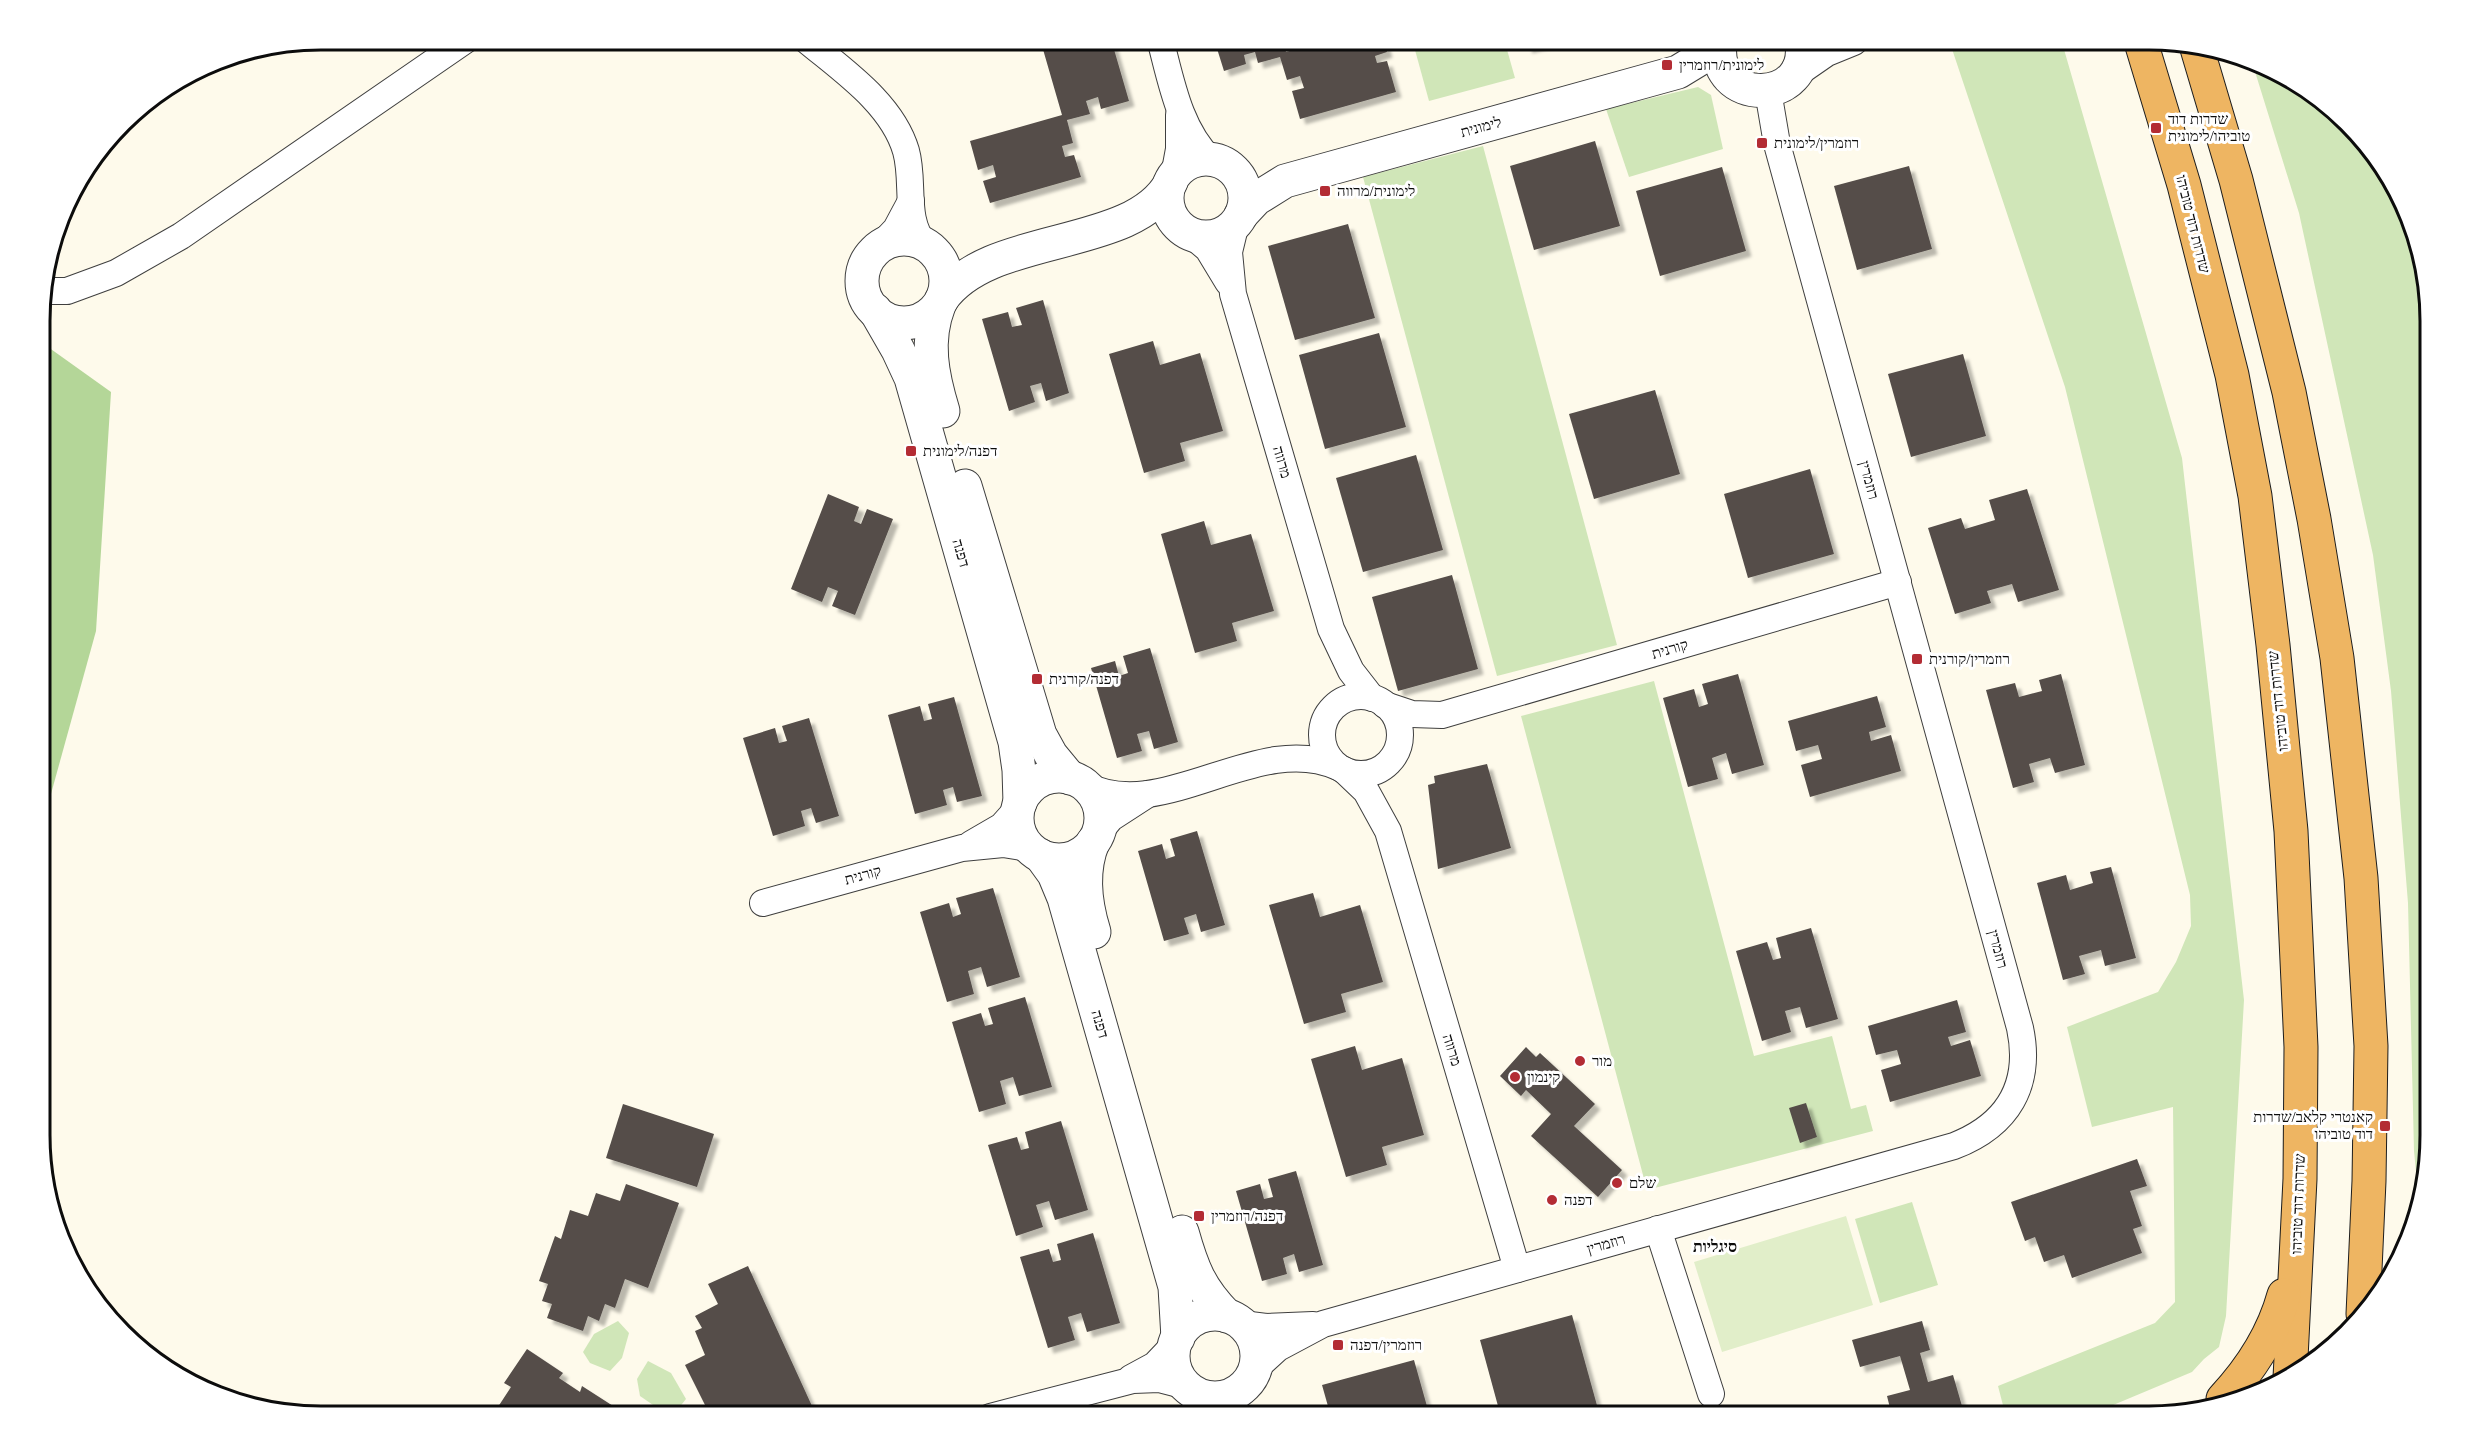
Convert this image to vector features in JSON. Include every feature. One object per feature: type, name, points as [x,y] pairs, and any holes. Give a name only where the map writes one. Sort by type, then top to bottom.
[{"type":"highway","name":"שדרות דוד טוביהו","points":[[2144,53],[2184,185],[2232,375],[2255,496],[2273,645],[2291,831],[2301,1047],[2291,1366]]},
{"type":"highway","points":[[2199,55],[2236,180],[2289,392],[2314,519],[2337,658],[2361,878],[2371,1046],[2368,1218],[2364,1299]]},
{"type":"highway","points":[[2368,1218],[2385,1268]]},
{"type":"highway","points":[[2228,1394],[2240,1381],[2268,1338],[2279,1313],[2296,1250]]},
{"type":"street","points":[[51,291],[67,291],[116,273],[181,237],[451,50]]},
{"type":"street","points":[[819,50],[848,74],[877,103],[893,124],[909,165],[914,225],[929,248],[941,261],[945,274],[946,286],[940,302]]},
{"type":"street","points":[[1119,222],[1157,223],[1201,237],[1213,236],[1227,231],[1238,219],[1244,204],[1244,189],[1222,165],[1199,146],[1179,109],[1163,50]]},
{"type":"street","name":"לימונית","points":[[1678,72],[1701,58],[1709,50]]},
{"type":"street","points":[[1719,50],[1722,63],[1732,80]]},
{"type":"street","points":[[1768,91],[1786,83],[1800,53],[1825,50]]},
{"type":"street","name":"לימונית","points":[[1238,219],[1256,199],[1285,181],[1678,72],[1703,72],[1732,80],[1749,90],[1768,91]]},
{"type":"street","name":"רוזמרין","points":[[1235,1320],[1282,1327],[1323,1324],[1969,1140],[1989,1127],[2005,1111],[2019,1086],[2024,1058],[2020,1028],[1777,144],[1768,91]]},
{"type":"street","points":[[1179,109],[1179,149],[1173,179],[1167,193],[1169,211],[1175,221],[1187,231]]},
{"type":"street","points":[[911,201],[896,229],[868,259],[862,275],[864,294],[875,310],[889,320],[905,323],[924,318],[960,278],[988,264],[1119,222],[1151,207],[1160,200],[1183,167],[1194,162],[1222,165]]},
{"type":"street","name":"לימונית","points":[[1222,165],[1254,180],[1285,181]]},
{"type":"street","name":"מרווה","points":[[1238,219],[1229,252],[1233,294],[1331,630],[1351,671],[1378,701]]},
{"type":"street","name":"מרווה","points":[[1187,231],[1212,255],[1233,294]]},
{"type":"street","points":[[879,247],[900,239],[910,239],[956,260],[988,264]]},
{"type":"street","name":"דפנה","points":[[940,302],[931,337],[935,386],[1040,735],[1051,755],[1077,781]]},
{"type":"street","name":"דפנה","points":[[875,310],[902,356],[911,378],[1015,742],[1020,770],[1019,806]]},
{"type":"street","name":"קורנית","points":[[1392,758],[1412,735],[1442,715],[1898,582]]},
{"type":"street","name":"מרווה","points":[[1325,721],[1333,696],[1335,679],[1331,630]]},
{"type":"street","points":[[1148,794],[1115,814],[1084,852],[1073,858],[1053,860],[1035,852],[1022,838],[1018,827],[1019,806],[1030,788],[1040,780],[1059,776],[1107,793],[1148,794],[1276,760],[1317,759],[1356,773],[1368,773],[1392,758],[1398,746],[1399,728],[1395,717],[1378,701],[1360,696],[1343,701],[1333,708],[1308,740],[1276,760]]},
{"type":"street","name":"קורנית","points":[[1378,701],[1412,714],[1442,715]]},
{"type":"street","points":[[1325,721],[1322,736],[1324,747],[1330,758],[1341,768]]},
{"type":"street","name":"מרווה","points":[[1392,758],[1385,773],[1384,794],[1388,831],[1517,1269]]},
{"type":"street","name":"מרווה","points":[[1341,768],[1366,791],[1388,831]]},
{"type":"street","points":[[1077,781],[1096,799],[1100,811],[1100,824],[1095,839]]},
{"type":"street","name":"קורנית","points":[[963,848],[1002,826],[1019,806]]},
{"type":"street","name":"דפנה","points":[[1095,839],[1088,860],[1086,885],[1092,925],[1191,1264],[1204,1290],[1235,1320]]},
{"type":"street","name":"קורנית","points":[[764,903],[963,848],[1003,844],[1035,852]]},
{"type":"street","name":"דפנה","points":[[1035,852],[1054,874],[1066,903],[1175,1287],[1176,1341]]},
{"type":"street","points":[[1658,1229],[1711,1394]]},
{"type":"street","points":[[1119,1383],[1155,1365],[1185,1327],[1196,1319],[1211,1315],[1235,1320],[1251,1334],[1256,1346],[1253,1374],[1241,1406]]},
{"type":"street","name":"רוזמרין","points":[[1253,1374],[1278,1348],[1323,1324]]},
{"type":"street","points":[[1176,1341],[1175,1366],[1195,1398]]},
{"type":"street","points":[[1032,1406],[1119,1383],[1160,1379],[1195,1398],[1226,1397],[1238,1392],[1253,1374]]},
{"type":"green space","points":[[1415,50],[1507,50],[1515,78],[1429,101]]},
{"type":"green space","points":[[1952,50],[2064,50],[2182,458],[2244,1000],[2226,1316],[2219,1347],[2192,1372],[2111,1406],[2003,1406],[1998,1386],[2155,1323],[2175,1302],[2173,1107],[2092,1127],[2067,1027],[2158,992],[2176,962],[2191,926],[2190,895],[2065,387]]},
{"type":"green space","points":[[2255,71],[2299,95],[2327,117],[2352,142],[2374,170],[2399,217],[2410,251],[2417,285],[2420,321],[2420,1135],[2416,1175],[2408,903],[2391,691],[2373,555],[2299,213]]},
{"type":"green space","points":[[1698,87],[1711,95],[1723,149],[1629,177],[1606,109]]},
{"type":"green space","points":[[1483,146],[1617,645],[1497,676],[1363,177]]},
{"type":"green space","points":[[50,348],[111,392],[96,631],[50,797]]},
{"type":"green space","points":[[1654,681],[1754,1056],[1832,1036],[1851,1109],[1866,1105],[1873,1131],[1647,1190],[1521,716]]},
{"type":"green space","points":[[1912,1202],[1938,1285],[1880,1303],[1855,1219]]},
{"type":"green space","points":[[1846,1216],[1873,1305],[1722,1352],[1694,1262]]},
{"type":"green space","points":[[618,1321],[629,1333],[622,1358],[610,1371],[590,1363],[583,1352],[594,1334]]},
{"type":"green space","points":[[648,1361],[671,1373],[686,1399],[680,1406],[655,1406],[640,1396],[637,1379]]},
{"type":"building","points":[[1043,50],[1114,50],[1129,101],[1101,109],[1098,97],[1086,101],[1090,114],[1067,120],[1073,143],[1062,146],[1065,157],[1074,155],[1081,177],[990,203],[983,181],[996,177],[993,165],[978,170],[970,141],[1062,115]]},
{"type":"building","points":[[1217,50],[1285,50],[1286,52],[1293,50],[1386,50],[1387,52],[1375,56],[1377,63],[1387,61],[1396,92],[1300,119],[1292,91],[1304,88],[1300,76],[1287,80],[1280,57],[1258,63],[1255,52],[1244,55],[1246,64],[1224,71]]},
{"type":"building","points":[[1595,141],[1620,226],[1534,250],[1510,166]]},
{"type":"building","points":[[1909,166],[1932,249],[1857,270],[1834,186]]},
{"type":"building","points":[[1722,167],[1746,251],[1660,276],[1636,191]]},
{"type":"building","points":[[1348,224],[1375,318],[1295,340],[1268,246]]},
{"type":"building","points":[[1043,300],[1069,393],[1046,401],[1041,383],[1030,386],[1035,402],[1009,411],[982,319],[1008,312],[1012,327],[1022,325],[1016,308]]},
{"type":"building","points":[[1379,333],[1406,427],[1325,449],[1299,355]]},
{"type":"building","points":[[1153,341],[1160,365],[1200,353],[1223,431],[1180,443],[1185,461],[1144,473],[1109,354]]},
{"type":"building","points":[[1963,354],[1986,436],[1911,457],[1888,374]]},
{"type":"building","points":[[1655,390],[1680,474],[1594,499],[1569,414]]},
{"type":"building","points":[[1416,455],[1443,550],[1363,572],[1336,478]]},
{"type":"building","points":[[1810,469],[1834,554],[1748,578],[1724,494]]},
{"type":"building","points":[[2027,489],[2059,590],[2018,602],[2012,584],[1987,591],[1991,603],[1955,614],[1928,528],[1961,518],[1965,529],[1995,520],[1989,500]]},
{"type":"building","points":[[828,494],[859,507],[854,521],[861,524],[867,509],[893,519],[855,615],[832,606],[838,591],[828,587],[822,602],[791,589]]},
{"type":"building","points":[[1204,521],[1211,545],[1251,534],[1274,611],[1232,623],[1237,641],[1195,653],[1161,534]]},
{"type":"building","points":[[1452,575],[1478,669],[1398,691],[1372,597]]},
{"type":"building","points":[[1150,648],[1178,742],[1154,749],[1149,731],[1137,734],[1142,751],[1117,758],[1091,668],[1115,661],[1119,676],[1128,673],[1123,656]]},
{"type":"building","points":[[1738,674],[1764,765],[1732,774],[1726,753],[1712,758],[1718,779],[1688,787],[1663,698],[1694,689],[1699,707],[1708,704],[1702,684]]},
{"type":"building","points":[[2061,674],[2085,765],[2055,773],[2050,758],[2029,764],[2034,782],[2013,788],[1986,690],[2015,683],[2019,697],[2042,691],[2039,680]]},
{"type":"building","points":[[1877,696],[1886,727],[1869,732],[1871,741],[1891,735],[1901,771],[1810,797],[1801,765],[1822,759],[1818,745],[1796,751],[1788,721]]},
{"type":"building","points":[[954,697],[982,796],[957,802],[953,787],[943,790],[947,805],[915,814],[888,715],[920,706],[924,721],[932,719],[928,704]]},
{"type":"building","points":[[809,718],[839,816],[816,823],[811,808],[801,811],[805,826],[773,836],[743,738],[775,728],[779,743],[787,741],[782,726]]},
{"type":"building","points":[[1487,764],[1511,848],[1438,869],[1428,785],[1435,783],[1434,776]]},
{"type":"building","points":[[1197,831],[1225,925],[1201,932],[1196,914],[1184,918],[1189,934],[1164,941],[1138,851],[1162,844],[1166,859],[1175,856],[1170,839]]},
{"type":"building","points":[[2111,867],[2136,958],[2105,966],[2101,950],[2079,956],[2085,974],[2063,980],[2037,883],[2066,875],[2070,890],[2093,883],[2090,872]]},
{"type":"building","points":[[993,888],[1020,977],[987,987],[981,967],[968,971],[974,994],[947,1002],[920,912],[949,903],[953,917],[961,914],[956,898]]},
{"type":"building","points":[[1313,893],[1320,917],[1360,905],[1383,982],[1341,994],[1346,1012],[1304,1024],[1269,905]]},
{"type":"building","points":[[1811,928],[1838,1019],[1806,1028],[1800,1007],[1785,1011],[1791,1032],[1762,1041],[1736,951],[1767,942],[1773,960],[1781,958],[1776,938]]},
{"type":"building","points":[[1025,997],[1052,1087],[1019,1096],[1013,1077],[1000,1081],[1006,1104],[979,1112],[952,1022],[981,1013],[985,1026],[993,1024],[988,1008]]},
{"type":"building","points":[[1957,1000],[1966,1032],[1948,1037],[1951,1046],[1970,1040],[1981,1076],[1890,1102],[1881,1070],[1901,1064],[1897,1050],[1876,1055],[1868,1026]]},
{"type":"building","points":[[1355,1046],[1362,1070],[1402,1058],[1424,1135],[1382,1147],[1387,1165],[1346,1177],[1311,1059]]},
{"type":"building","points":[[1526,1047],[1536,1057],[1540,1053],[1595,1104],[1574,1126],[1622,1170],[1598,1197],[1531,1136],[1551,1114],[1526,1090],[1521,1096],[1500,1076]]},
{"type":"building","points":[[1806,1103],[1817,1137],[1800,1143],[1789,1108]]},
{"type":"building","points":[[623,1104],[714,1134],[697,1187],[606,1158]]},
{"type":"building","points":[[1061,1121],[1088,1210],[1055,1220],[1049,1201],[1036,1205],[1043,1227],[1016,1236],[988,1145],[1017,1137],[1021,1150],[1029,1148],[1025,1132]]},
{"type":"building","points":[[2137,1159],[2147,1186],[2130,1191],[2142,1226],[2133,1229],[2142,1253],[2072,1278],[2064,1255],[2044,1262],[2035,1237],[2025,1241],[2011,1202]]},
{"type":"building","points":[[1296,1171],[1323,1265],[1299,1272],[1294,1254],[1283,1258],[1287,1274],[1262,1281],[1236,1191],[1260,1184],[1264,1199],[1273,1197],[1268,1179]]},
{"type":"building","points":[[626,1184],[679,1203],[648,1288],[625,1279],[615,1308],[605,1304],[599,1321],[588,1316],[583,1331],[547,1318],[552,1304],[542,1301],[548,1284],[539,1281],[555,1236],[561,1239],[570,1210],[588,1216],[596,1193],[620,1201]]},
{"type":"building","points":[[1093,1233],[1120,1323],[1087,1332],[1081,1313],[1068,1317],[1075,1340],[1048,1348],[1020,1257],[1049,1249],[1053,1262],[1061,1260],[1057,1244]]},
{"type":"building","points":[[748,1266],[812,1406],[706,1406],[685,1365],[705,1355],[695,1331],[702,1328],[695,1316],[718,1304],[708,1284]]},
{"type":"building","points":[[1572,1315],[1597,1406],[1498,1406],[1480,1340]]},
{"type":"building","points":[[1922,1321],[1930,1350],[1920,1353],[1928,1382],[1953,1375],[1962,1406],[1890,1406],[1887,1396],[1910,1390],[1900,1356],[1860,1367],[1852,1340]]},
{"type":"building","points":[[527,1349],[563,1373],[559,1378],[580,1392],[582,1386],[613,1406],[499,1406],[511,1387],[504,1383]]},
{"type":"building","points":[[1414,1360],[1427,1406],[1328,1406],[1322,1385]]},
{"type":"place","name":"לימונית/רוזמרין","points":[[1667,65]]},
{"type":"place","name":"שדרות דוד טוביהו/לימונית","points":[[2156,128]]},
{"type":"place","name":"רוזמרין/לימונית","points":[[1762,143]]},
{"type":"place","name":"לימונית/מרווה","points":[[1325,191]]},
{"type":"place","name":"דפנה/לימונית","points":[[911,451]]},
{"type":"place","name":"רוזמרין/קורנית","points":[[1917,659]]},
{"type":"place","name":"דפנה/קורנית","points":[[1037,679]]},
{"type":"place","name":"מור","points":[[1580,1061]]},
{"type":"place","name":"קינמון","points":[[1515,1077]]},
{"type":"place","name":"קאנטרי קלאב/שדרות דוד טוביהו","points":[[2385,1126]]},
{"type":"place","name":"שלם","points":[[1617,1183]]},
{"type":"place","name":"דפנה","points":[[1552,1200]]},
{"type":"place","name":"דפנה/רוזמרין","points":[[1199,1216]]},
{"type":"place","name":"רוזמרין/דפנה","points":[[1338,1345]]},
{"type":"district","name":"סיגליות","points":[[1715,1246]]}]
